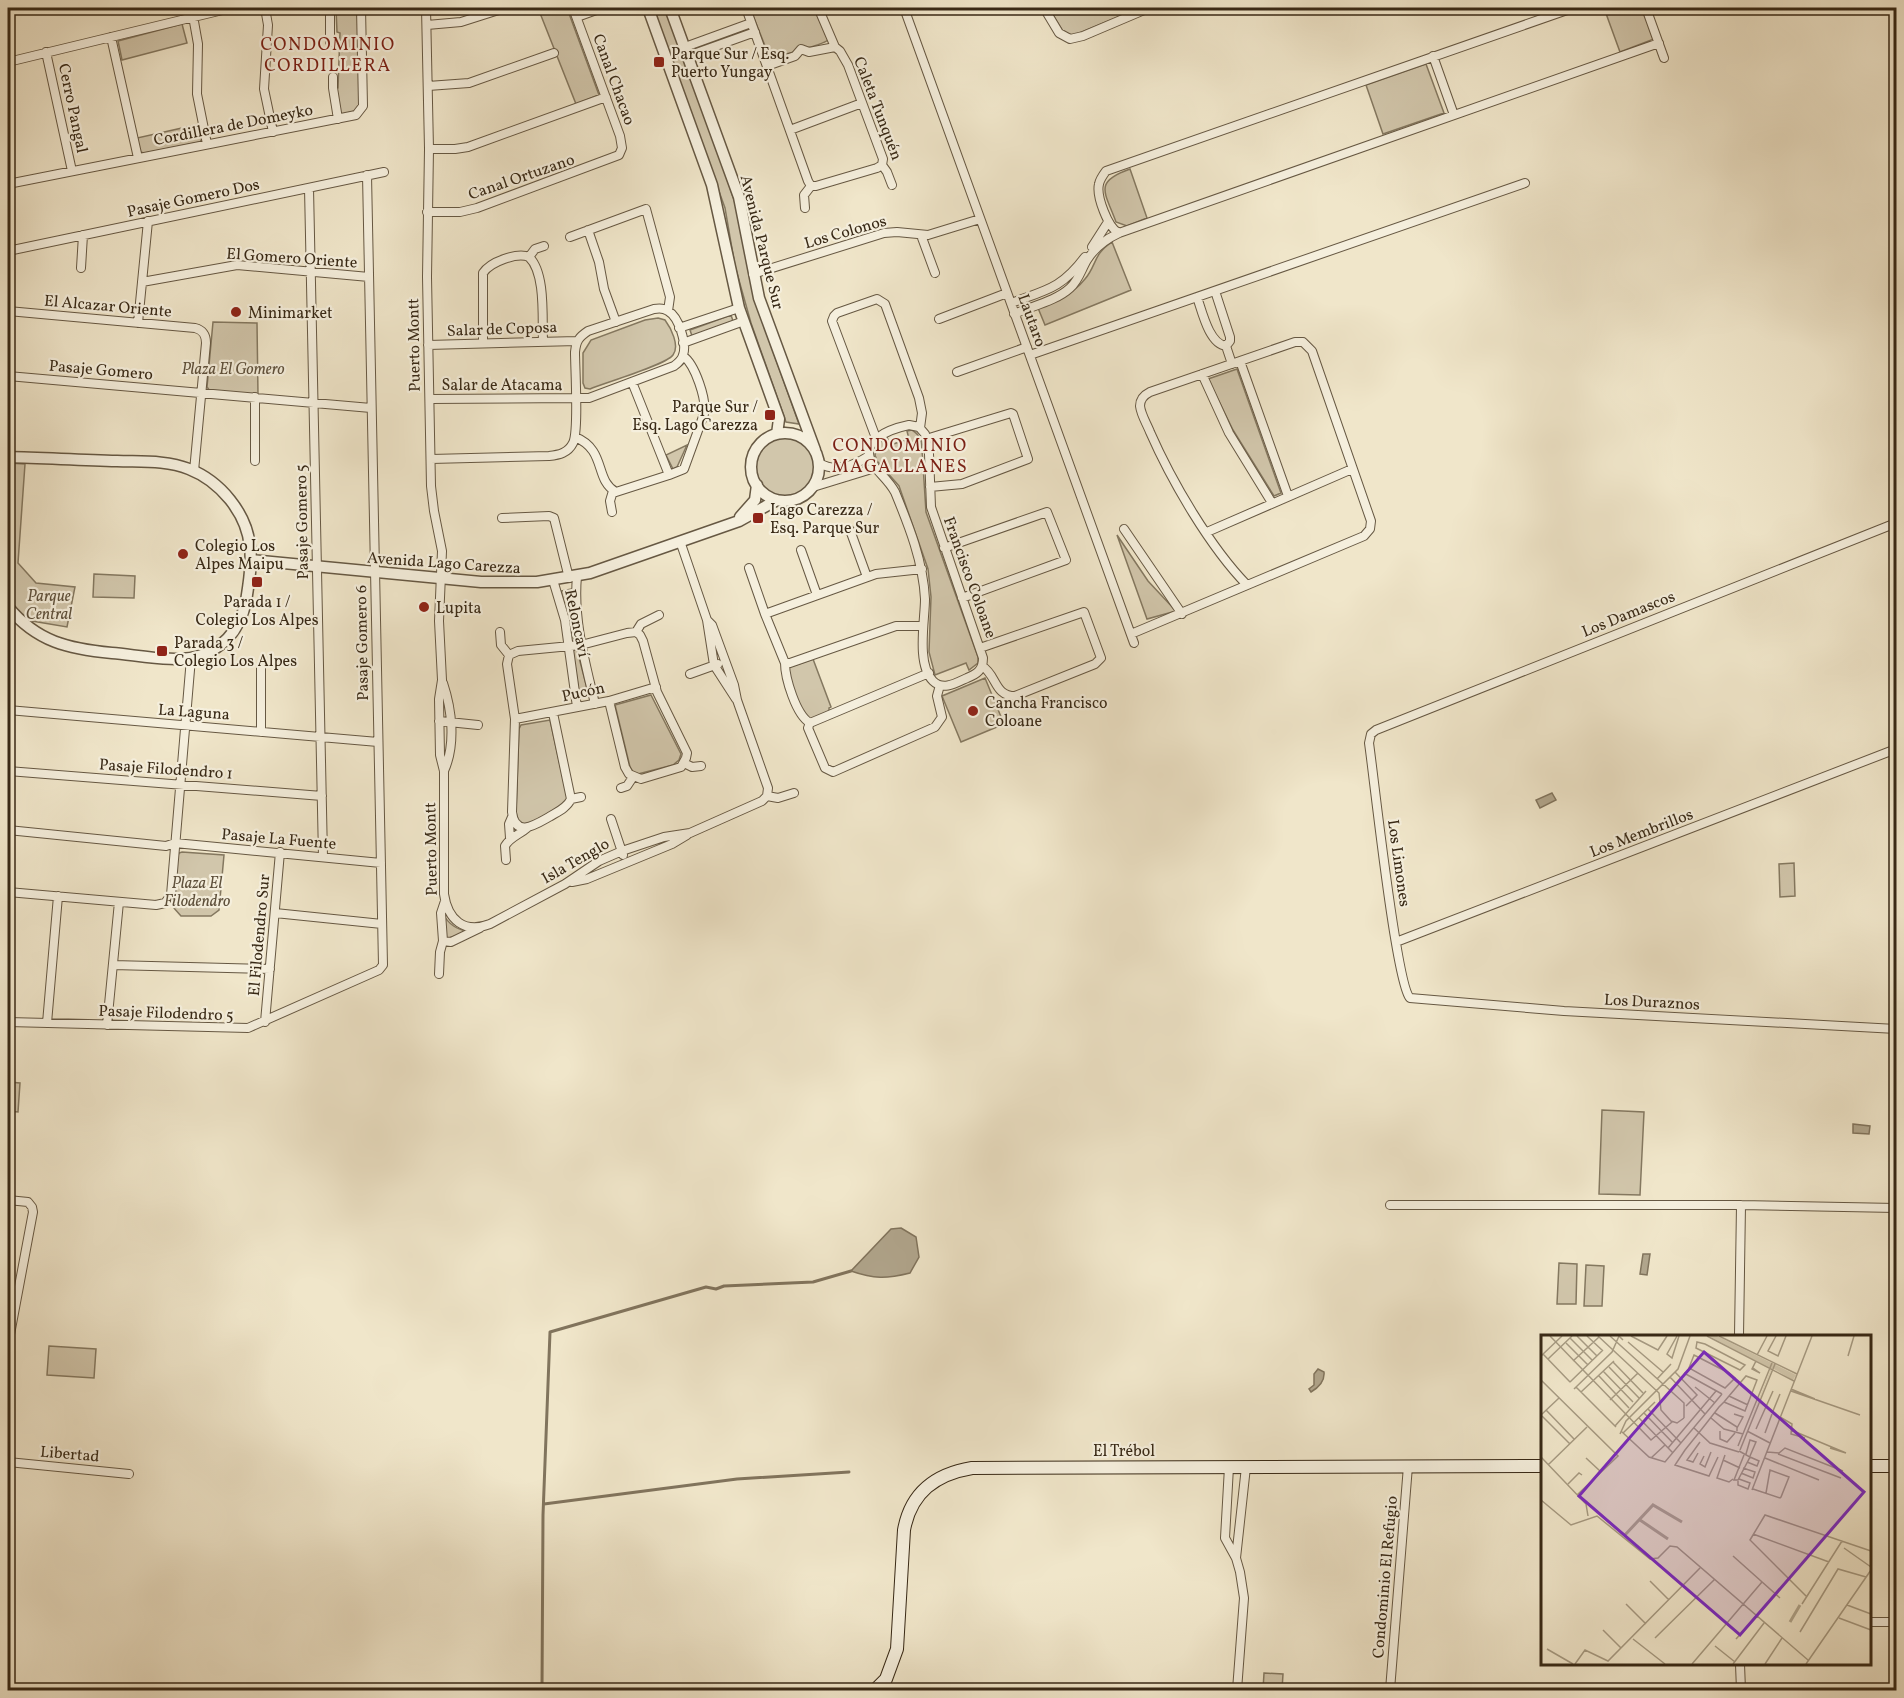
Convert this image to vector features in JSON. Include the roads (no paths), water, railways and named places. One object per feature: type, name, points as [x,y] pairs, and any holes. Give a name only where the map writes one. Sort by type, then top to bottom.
[{"type":"main road","name":"El Trébol","points":[[875,1690],[886,1679],[897,1649],[904,1530],[908,1517],[922,1492],[939,1477],[972,1468],[1541,1466]]},
{"type":"main road","points":[[1871,1466],[1896,1466]]},
{"type":"street","points":[[8,62],[231,8]]},
{"type":"street","points":[[265,8],[268,25],[264,89],[273,132]]},
{"type":"street","points":[[330,8],[330,42]]},
{"type":"street","name":"Cordillera de Domeyko","points":[[8,184],[356,116],[363,106],[362,8]]},
{"type":"street","name":"Puerto Montt","points":[[426,8],[429,149],[427,212],[429,399],[432,497],[442,551],[440,621],[442,680],[439,721],[440,755],[444,771],[445,900],[451,916],[458,922],[468,927],[483,926]]},
{"type":"street","points":[[427,25],[461,22],[504,8]]},
{"type":"street","name":"Canal Chacao","points":[[573,8],[620,136],[621,152]]},
{"type":"street","name":"Canal Chacao","points":[[577,17],[602,8]]},
{"type":"street","points":[[648,8],[714,194],[739,308],[777,412],[779,426],[777,434]]},
{"type":"street","name":"Avenida Parque Sur","points":[[670,8],[739,197],[753,274],[762,306],[815,450]]},
{"type":"street","points":[[746,8],[811,186]]},
{"type":"street","name":"Lautaro","points":[[904,8],[1132,639],[1182,614]]},
{"type":"street","points":[[1044,8],[1059,33],[1070,39],[1083,36],[1149,8]]},
{"type":"street","points":[[1119,233],[1108,222],[1098,187],[1106,171],[1573,8]]},
{"type":"street","points":[[1646,8],[1664,58]]},
{"type":"street","name":"Caleta Tunquén","points":[[820,12],[835,47],[845,58],[883,159],[882,165],[892,185]]},
{"type":"street","points":[[193,16],[198,44],[197,94],[207,144]]},
{"type":"street","points":[[687,52],[752,23]]},
{"type":"street","points":[[687,52],[755,32]]},
{"type":"street","points":[[111,37],[138,158]]},
{"type":"street","points":[[1014,314],[1059,296],[1068,290],[1078,280],[1095,249],[1119,233],[1659,43]]},
{"type":"street","points":[[767,66],[795,56],[801,49],[809,52],[835,47]]},
{"type":"street","name":"Cerro Pangal","points":[[46,52],[72,171]]},
{"type":"street","points":[[428,86],[469,83],[554,53]]},
{"type":"street","points":[[1433,56],[1454,115]]},
{"type":"street","points":[[333,77],[338,119]]},
{"type":"street","points":[[429,149],[468,147],[606,98]]},
{"type":"street","points":[[790,130],[862,103]]},
{"type":"street","name":"Canal Ortuzano","points":[[427,212],[460,212],[477,208],[612,159],[621,152]]},
{"type":"street","points":[[805,208],[804,195],[811,186],[882,165]]},
{"type":"street","name":"Pasaje Gomero Dos","points":[[8,251],[384,172]]},
{"type":"street","name":"Pasaje Gomero 6","points":[[367,175],[382,967]]},
{"type":"street","points":[[957,372],[1197,297],[1525,183]]},
{"type":"street","name":"Pasaje Gomero 5","points":[[309,188],[323,856]]},
{"type":"street","points":[[570,237],[646,209],[670,297],[668,311]]},
{"type":"street","name":"Los Colonos","points":[[753,274],[884,233],[897,232],[921,236],[980,219]]},
{"type":"street","points":[[138,323],[148,221]]},
{"type":"street","points":[[1011,303],[1050,289],[1062,282],[1081,262],[1108,222]]},
{"type":"street","points":[[588,230],[597,255],[604,289],[616,322]]},
{"type":"street","points":[[81,268],[83,235]]},
{"type":"street","points":[[921,236],[935,273]]},
{"type":"street","points":[[529,256],[534,249],[544,246]]},
{"type":"street","points":[[483,344],[483,273],[489,266],[520,255],[529,256],[539,276],[543,342]]},
{"type":"street","name":"El Gomero Oriente","points":[[142,282],[230,265],[369,277]]},
{"type":"street","points":[[1215,291],[1230,337],[1226,346]]},
{"type":"street","points":[[939,319],[1007,293]]},
{"type":"street","points":[[1197,297],[1213,339],[1219,345],[1226,346],[1236,362],[1288,496]]},
{"type":"street","points":[[876,438],[832,321],[837,314],[880,299],[885,304],[921,406],[920,428],[911,425],[903,426],[876,438],[869,456],[875,468],[885,477],[895,492],[922,568],[926,662],[932,679],[940,685],[952,684],[976,674],[982,666],[989,670],[999,690],[1008,696],[1014,696],[1095,664],[1101,658],[1084,612],[980,648]]},
{"type":"street","points":[[679,328],[739,308]]},
{"type":"street","points":[[431,459],[553,456],[565,453],[572,446],[575,437],[577,341],[588,331],[657,309],[674,315],[683,343],[683,357],[691,364],[704,400],[705,410],[686,466],[669,476],[619,493],[613,491],[607,484],[594,450],[575,437]]},
{"type":"street","name":"El Alcazar Oriente","points":[[8,311],[195,328],[204,333],[206,343],[202,392]]},
{"type":"street","points":[[683,343],[744,321]]},
{"type":"street","name":"Salar de Coposa","points":[[428,345],[577,341]]},
{"type":"street","points":[[1124,529],[1182,614],[1364,536],[1368,532],[1371,521],[1312,351],[1305,342],[1298,342],[1236,362],[1148,393],[1140,404],[1159,451],[1178,487],[1207,532],[1248,585]]},
{"type":"street","name":"Salar de Atacama","points":[[429,399],[589,398],[674,366],[683,357]]},
{"type":"street","points":[[1202,374],[1229,433],[1272,503]]},
{"type":"street","name":"Pasaje Gomero","points":[[8,376],[371,408]]},
{"type":"street","points":[[632,382],[669,476]]},
{"type":"street","points":[[194,471],[202,392]]},
{"type":"street","points":[[255,397],[255,461]]},
{"type":"street","points":[[926,439],[1011,413],[1028,459],[962,484],[930,487]]},
{"type":"street","name":"Francisco Coloane","points":[[920,428],[924,431],[926,439],[931,507],[980,648],[983,658],[982,666]]},
{"type":"street","points":[[786,433],[798,435],[810,443],[815,450],[819,463],[818,476],[813,487],[803,496],[795,500],[777,500],[764,494],[756,485],[751,469],[753,457],[762,442],[777,434],[786,433]]},
{"type":"street","points":[[819,463],[836,469],[869,456]]},
{"type":"street","points":[[8,457],[163,463],[194,471],[218,487],[238,512],[247,531],[251,560],[246,607],[236,628],[216,648],[191,658],[145,656],[69,647],[51,641],[33,631],[8,607]]},
{"type":"street","points":[[813,487],[875,468]]},
{"type":"street","points":[[1207,532],[1352,469]]},
{"type":"street","name":"Avenida Lago Carezza","points":[[733,522],[748,510],[755,500],[756,485]]},
{"type":"street","points":[[612,512],[610,501],[613,491]]},
{"type":"street","name":"Avenida Lago Carezza","points":[[251,560],[512,583],[553,580],[603,569],[680,542],[743,519],[777,500]]},
{"type":"street","points":[[944,548],[1047,512],[1066,560],[962,598]]},
{"type":"street","name":"Reloncaví","points":[[502,518],[549,516],[554,518],[573,577],[581,645],[595,704]]},
{"type":"street","name":"Los Damascos","points":[[1371,734],[1461,695],[1896,523]]},
{"type":"street","points":[[850,530],[867,577]]},
{"type":"street","points":[[680,542],[707,620],[714,665],[737,700]]},
{"type":"street","points":[[801,550],[817,595]]},
{"type":"street","points":[[749,568],[785,663],[785,674],[802,719],[810,723],[929,673]]},
{"type":"street","points":[[765,614],[867,577],[922,568]]},
{"type":"street","name":"Reloncaví","points":[[553,580],[564,614],[577,707]]},
{"type":"street","points":[[636,632],[641,624],[659,615]]},
{"type":"street","points":[[707,620],[712,625],[726,661],[768,792],[778,798],[794,793]]},
{"type":"street","points":[[785,663],[896,626],[923,626]]},
{"type":"street","points":[[500,632],[503,648],[509,655]]},
{"type":"street","points":[[509,655],[518,651],[581,645],[636,632],[643,641],[664,709],[687,753],[684,763],[677,769],[656,775],[641,779],[633,777],[625,767],[609,701]]},
{"type":"street","points":[[506,860],[504,850],[510,838],[509,824],[512,817],[515,718],[507,664],[509,655]]},
{"type":"street","points":[[8,892],[156,905],[165,903],[171,895],[191,658]]},
{"type":"street","points":[[690,674],[726,661]]},
{"type":"street","points":[[261,668],[261,732]]},
{"type":"street","name":"Puerto Montt","points":[[442,680],[452,722],[448,761],[444,771]]},
{"type":"street","points":[[810,723],[808,728],[828,771],[833,772],[935,727],[942,717],[937,696],[940,685]]},
{"type":"street","name":"Pucón","points":[[515,718],[554,713],[609,701],[656,687]]},
{"type":"street","name":"La Laguna","points":[[8,710],[378,742]]},
{"type":"street","points":[[510,838],[566,806],[570,799],[554,713]]},
{"type":"street","points":[[439,721],[478,725]]},
{"type":"street","name":"Los Limones","points":[[1371,734],[1369,743],[1396,942],[1407,996]]},
{"type":"street","name":"Los Membrillos","points":[[1396,942],[1896,749]]},
{"type":"street","points":[[684,763],[692,767],[701,766]]},
{"type":"street","name":"Pasaje Filodendro 1","points":[[8,771],[322,796]]},
{"type":"street","points":[[621,788],[627,786],[633,777]]},
{"type":"street","name":"Isla Tenglo","points":[[443,942],[451,942],[472,934],[483,926],[565,884],[599,861],[664,837],[690,833],[762,801],[768,792]]},
{"type":"street","points":[[570,799],[581,796]]},
{"type":"street","points":[[512,817],[518,825],[527,828]]},
{"type":"street","points":[[611,819],[625,862]]},
{"type":"street","name":"Pasaje La Fuente","points":[[8,830],[166,846],[175,843],[280,852],[381,863]]},
{"type":"street","points":[[565,884],[587,879],[672,844],[690,833]]},
{"type":"street","name":"El Filodendro Sur","points":[[265,1022],[280,852]]},
{"type":"street","points":[[47,1023],[58,896]]},
{"type":"street","points":[[439,974],[443,942],[441,913],[445,900]]},
{"type":"street","points":[[107,1025],[119,902]]},
{"type":"street","points":[[275,913],[382,924]]},
{"type":"street","points":[[113,965],[270,969]]},
{"type":"street","name":"Pasaje Filodendro 5","points":[[8,1022],[243,1029],[265,1022],[382,967]]},
{"type":"street","name":"Los Duraznos","points":[[1407,996],[1413,999],[1564,1011],[1896,1029]]},
{"type":"street","points":[[8,1200],[31,1204],[33,1212],[8,1345]]},
{"type":"street","points":[[1739,1335],[1741,1204]]},
{"type":"street","points":[[1390,1205],[1741,1204],[1896,1208]]},
{"type":"street","name":"Libertad","points":[[8,1462],[129,1474]]},
{"type":"street","name":"Condominio El Refugio","points":[[1390,1690],[1408,1466]]},
{"type":"street","points":[[1229,1467],[1224,1531],[1228,1546],[1236,1558],[1244,1598],[1237,1690]]},
{"type":"street","points":[[1236,1558],[1246,1467]]},
{"type":"street","points":[[1871,1622],[1896,1622]]},
{"type":"street","points":[[1740,1665],[1741,1690]]},
{"type":"waterway","points":[[542,1690],[543,1515],[550,1332],[706,1287],[716,1289],[724,1286],[813,1282],[851,1271]]},
{"type":"waterway","points":[[544,1504],[737,1479],[849,1472]]},
{"type":"place","name":"Parque Sur / Esq. Puerto Yungay","points":[[659,62]]},
{"type":"place","name":"Minimarket","points":[[236,312]]},
{"type":"place","name":"Parque Sur / Esq. Lago Carezza","points":[[770,415]]},
{"type":"place","name":"Lago Carezza / Esq. Parque Sur","points":[[758,518]]},
{"type":"place","name":"Colegio Los Alpes Maipu","points":[[183,554]]},
{"type":"place","name":"Parada 1 / Colegio Los Alpes","points":[[257,582]]},
{"type":"place","name":"Lupita","points":[[424,607]]},
{"type":"place","name":"Parada 3 / Colegio Los Alpes","points":[[162,651]]},
{"type":"place","name":"Cancha Francisco Coloane","points":[[973,711]]},
{"type":"district","name":"CONDOMINIO CORDILLERA","points":[[328,54]]},
{"type":"district","name":"CONDOMINIO MAGALLANES","points":[[900,455]]},
{"type":"park label","name":"Plaza El Gomero","points":[[233,368]]},
{"type":"park label","name":"Parque Central","points":[[49,604]]},
{"type":"park label","name":"Plaza El Filodendro","points":[[197,891]]}]
